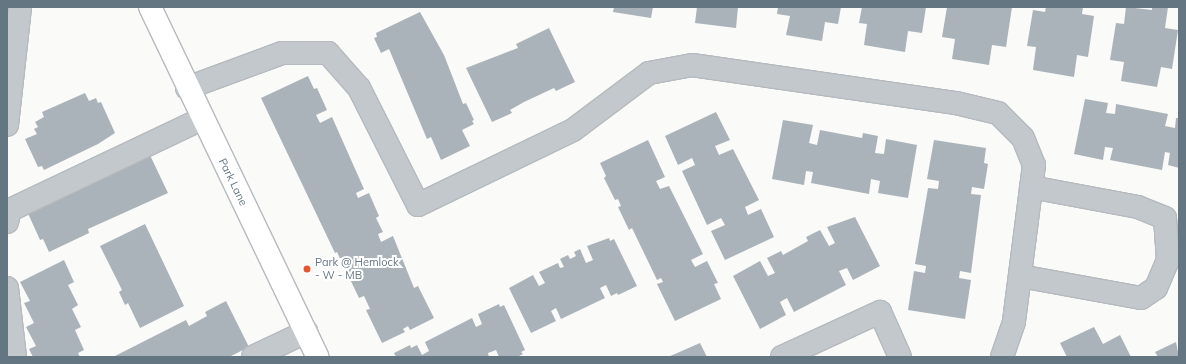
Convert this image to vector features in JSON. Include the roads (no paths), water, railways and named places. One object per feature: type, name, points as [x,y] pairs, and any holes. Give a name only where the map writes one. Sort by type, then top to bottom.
[{"type":"main road","name":"Park Lane","points":[[150,7],[187,88],[318,357]]},
{"type":"lane","points":[[7,125],[20,7]]},
{"type":"lane","points":[[187,88],[282,52],[328,53],[359,88],[418,206],[573,130],[649,74],[692,65],[956,103],[998,113],[1023,138],[1034,165],[1014,322],[1002,357]]},
{"type":"lane","points":[[7,222],[10,210],[202,118]]},
{"type":"lane","points":[[1020,276],[1141,298],[1156,288],[1168,260],[1165,218],[1138,207],[1031,187]]},
{"type":"lane","points":[[7,288],[16,357]]},
{"type":"lane","points":[[782,357],[880,312],[900,357]]},
{"type":"lane","points":[[253,357],[306,332]]},
{"type":"place","name":"Park @ Hemlock - W - MB","points":[[307,269]]}]
